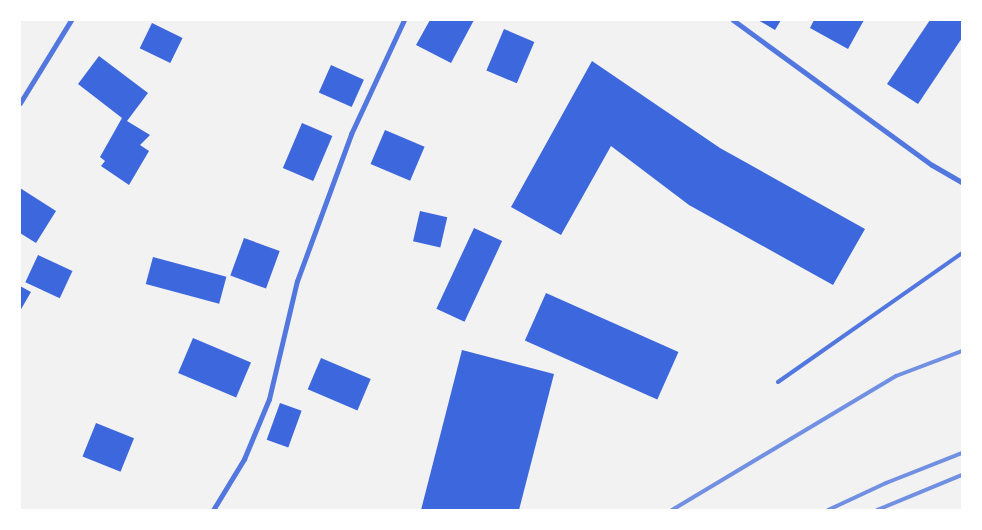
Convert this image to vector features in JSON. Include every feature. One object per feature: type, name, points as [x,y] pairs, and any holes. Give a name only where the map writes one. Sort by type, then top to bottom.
[{"type":"street","points":[[20,103],[71,20]]},
{"type":"street","points":[[212,510],[244,459],[269,399],[297,282],[351,134],[404,20]]},
{"type":"street","points":[[733,20],[932,165],[962,182]]},
{"type":"lane","points":[[778,382],[962,253]]},
{"type":"building","points":[[430,20],[474,20],[451,63],[416,45]]},
{"type":"building","points":[[758,20],[781,20],[775,30]]},
{"type":"building","points":[[814,20],[864,20],[848,49],[810,28]]},
{"type":"building","points":[[930,20],[962,20],[962,38],[918,104],[887,84]]},
{"type":"building","points":[[152,23],[183,38],[170,63],[140,48]]},
{"type":"building","points":[[504,29],[534,42],[517,83],[486,70]]},
{"type":"building","points":[[99,56],[148,93],[127,121],[150,135],[140,145],[149,151],[129,185],[101,166],[105,161],[100,157],[122,118],[78,84]]},
{"type":"building","points":[[592,61],[720,148],[865,229],[833,285],[689,205],[611,146],[561,235],[511,207]]},
{"type":"building","points":[[331,65],[364,80],[352,107],[319,92]]},
{"type":"building","points":[[302,123],[332,136],[313,181],[283,168]]},
{"type":"building","points":[[385,130],[425,147],[410,181],[371,164]]},
{"type":"building","points":[[20,188],[56,211],[36,243],[20,233]]},
{"type":"building","points":[[420,211],[447,217],[440,248],[413,241]]},
{"type":"building","points":[[474,228],[502,241],[464,322],[436,309]]},
{"type":"building","points":[[244,238],[280,251],[266,289],[230,276]]},
{"type":"building","points":[[38,255],[72,271],[60,298],[25,282]]},
{"type":"building","points":[[153,257],[226,277],[219,304],[146,284]]},
{"type":"building","points":[[20,286],[31,292],[20,311]]},
{"type":"building","points":[[546,293],[678,352],[657,399],[525,341]]},
{"type":"building","points":[[193,338],[251,363],[236,398],[178,373]]},
{"type":"building","points":[[462,350],[554,374],[519,510],[421,510]]},
{"type":"building","points":[[321,358],[371,379],[357,410],[308,389]]},
{"type":"building","points":[[280,403],[302,411],[288,448],[267,440]]},
{"type":"building","points":[[96,423],[134,438],[121,472],[83,456]]},
{"type":"railway","points":[[672,510],[896,376],[962,351]]},
{"type":"railway","points":[[828,510],[886,483],[962,453]]},
{"type":"railway","points":[[877,510],[962,475]]}]
